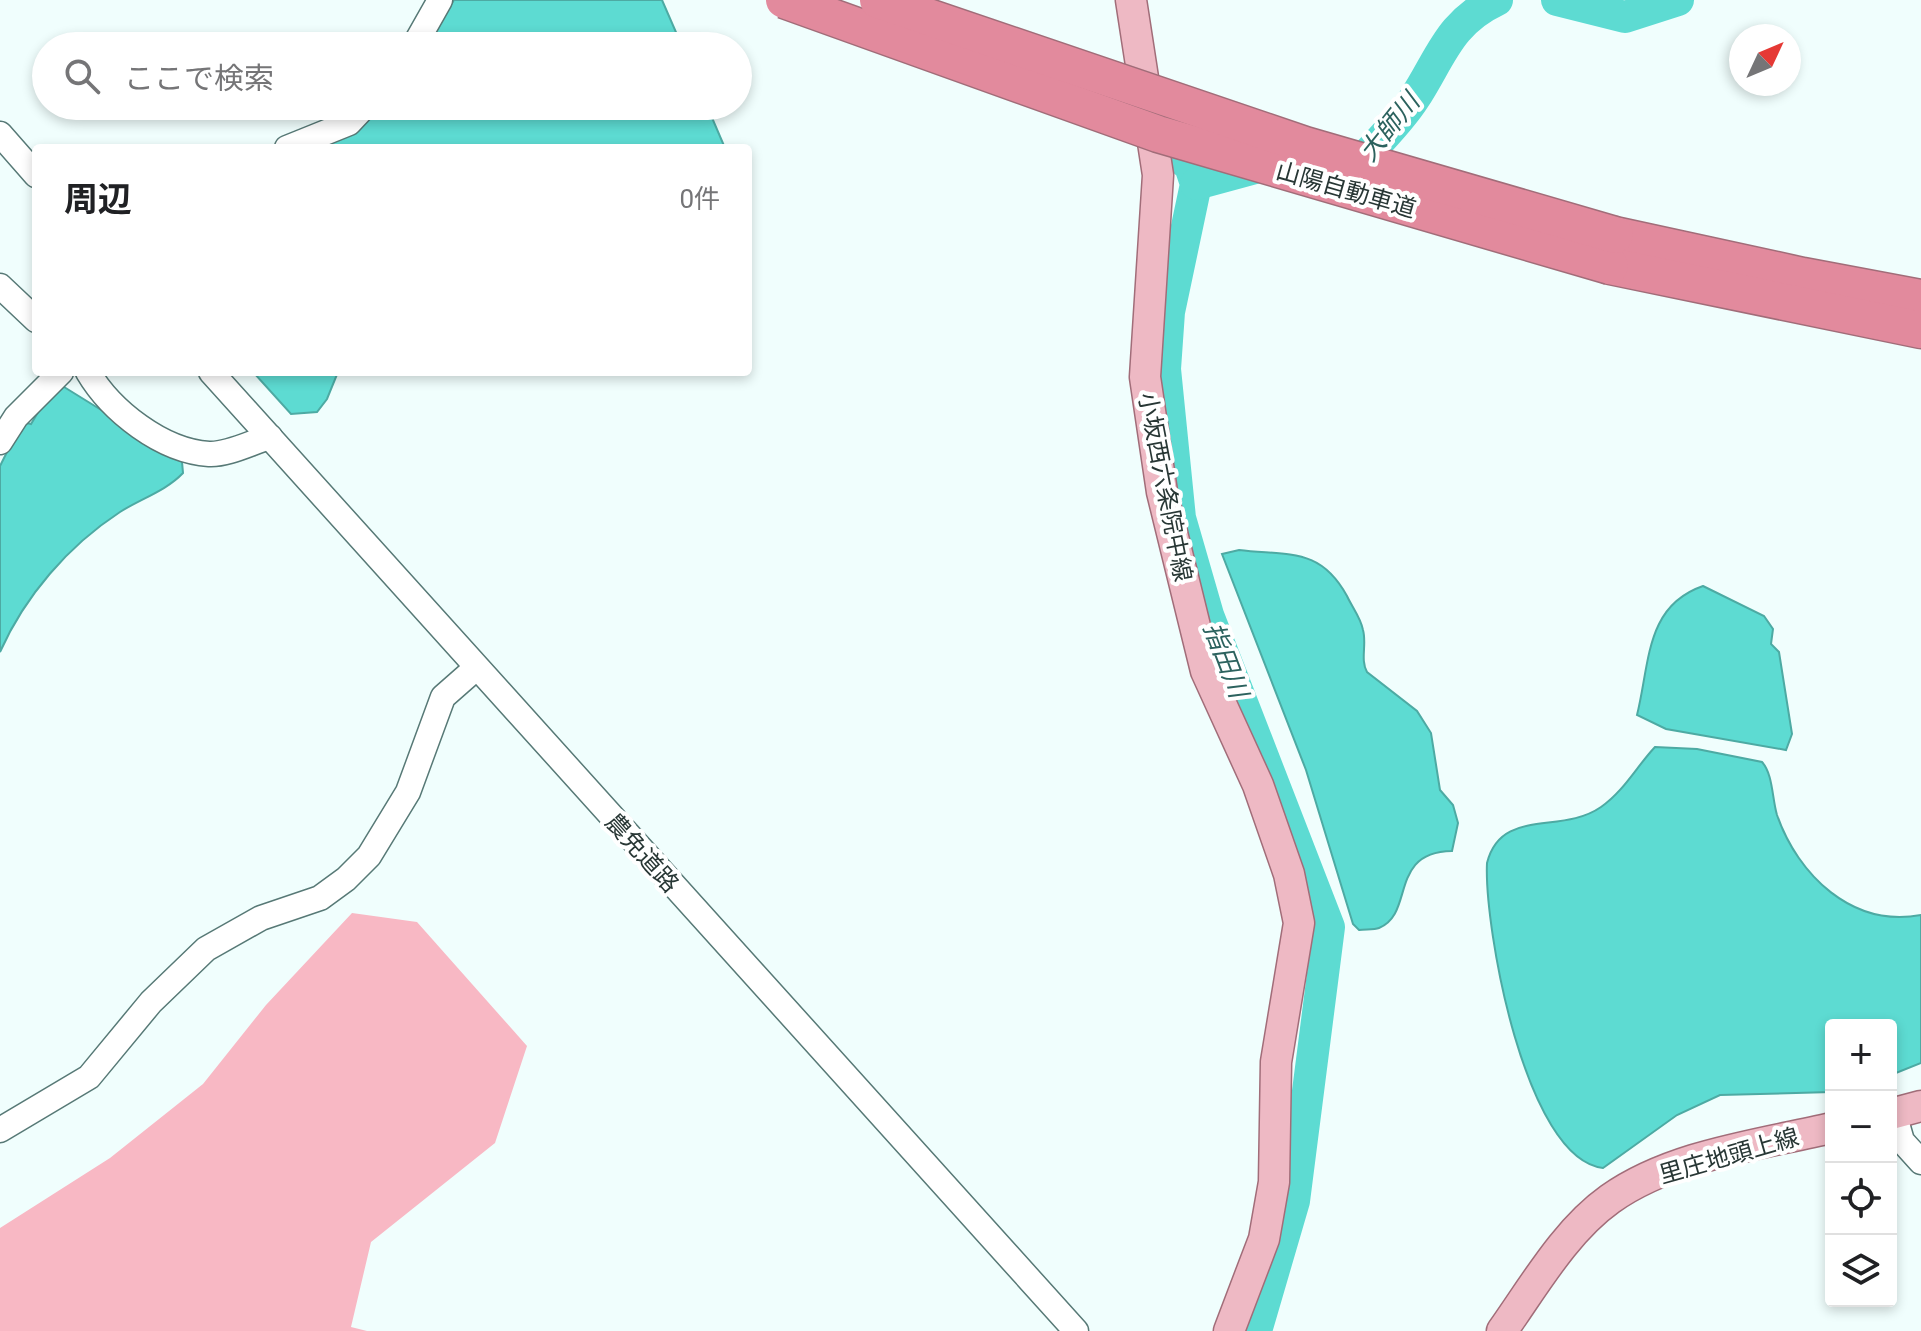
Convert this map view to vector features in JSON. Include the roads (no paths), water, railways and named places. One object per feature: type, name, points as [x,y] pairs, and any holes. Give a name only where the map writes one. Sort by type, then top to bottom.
[{"type":"highway","name":"山陽自動車道","points":[[784,0],[1158,134],[1921,330]]},
{"type":"highway","name":"山陽自動車道","points":[[878,0],[1612,250],[1803,276],[1921,298]]},
{"type":"main road","name":"小坂西六条院中線","points":[[1131,0],[1151,122],[1158,190],[1145,377],[1162,492],[1206,671],[1258,785],[1289,874],[1299,923],[1276,1062],[1274,1182],[1264,1239],[1229,1331]]},
{"type":"main road","name":"里庄地頭上線","points":[[1502,1331],[1566,1242],[1610,1199],[1649,1178],[1702,1159],[1825,1129]]},
{"type":"street","points":[[422,32],[440,0]]},
{"type":"street","points":[[297,144],[352,120]]},
{"type":"street","points":[[0,134],[32,170]]},
{"type":"street","points":[[0,286],[32,316]]},
{"type":"street","points":[[0,442],[16,417],[57,376]]},
{"type":"street","points":[[90,376],[103,397],[163,441],[213,454],[270,437]]},
{"type":"street","name":"農免道路","points":[[215,376],[1076,1331]]},
{"type":"street","points":[[0,1130],[89,1077],[151,1002],[206,949],[261,918],[320,898],[346,879],[369,856],[408,792],[443,697],[476,668]]},
{"type":"street","points":[[1902,1111],[1902,1141],[1921,1162]]},
{"type":"water","points":[[454,0],[662,0],[676,32],[434,32]]},
{"type":"water","points":[[352,120],[713,120],[723,144],[309,144]]},
{"type":"water","points":[[257,376],[336,376],[327,399],[317,412],[291,414]]},
{"type":"water","points":[[56,382],[174,455],[182,462],[183,473],[169,485],[101,525],[66,556],[35,592],[0,652],[0,466],[22,422],[31,424]]},
{"type":"water","points":[[1239,550],[1302,557],[1326,569],[1337,580],[1360,621],[1367,672],[1417,711],[1431,733],[1440,790],[1453,805],[1458,823],[1452,851],[1432,854],[1419,861],[1410,872],[1397,910],[1390,921],[1379,928],[1359,930],[1353,924],[1306,770],[1222,554]]},
{"type":"water","points":[[1703,586],[1764,616],[1773,629],[1771,644],[1779,652],[1792,734],[1786,750],[1666,729],[1637,715],[1648,657],[1660,622],[1670,607],[1684,595]]},
{"type":"water","points":[[1655,747],[1697,749],[1762,762],[1786,837],[1814,876],[1851,905],[1872,913],[1896,917],[1921,915],[1921,1063],[1897,1073],[1897,1019],[1825,1019],[1825,1092],[1720,1095],[1677,1115],[1603,1168],[1575,1155],[1552,1126],[1531,1084],[1515,1036],[1493,936],[1487,863],[1494,846],[1505,835],[1534,824],[1585,815],[1609,801]]},
{"type":"waterway","name":"大師川","points":[[1343,171],[1353,170],[1401,117],[1456,31],[1480,9],[1497,0]]},
{"type":"waterway","name":"大師川","points":[[1557,0],[1625,17],[1678,0]]},
{"type":"waterway","name":"指田川","points":[[1150,132],[1190,166],[1196,184],[1169,312],[1165,369],[1180,518],[1208,615],[1329,927],[1294,1201],[1256,1331]]},
{"type":"waterway","name":"大師川","points":[[1196,184],[1270,164]]}]
